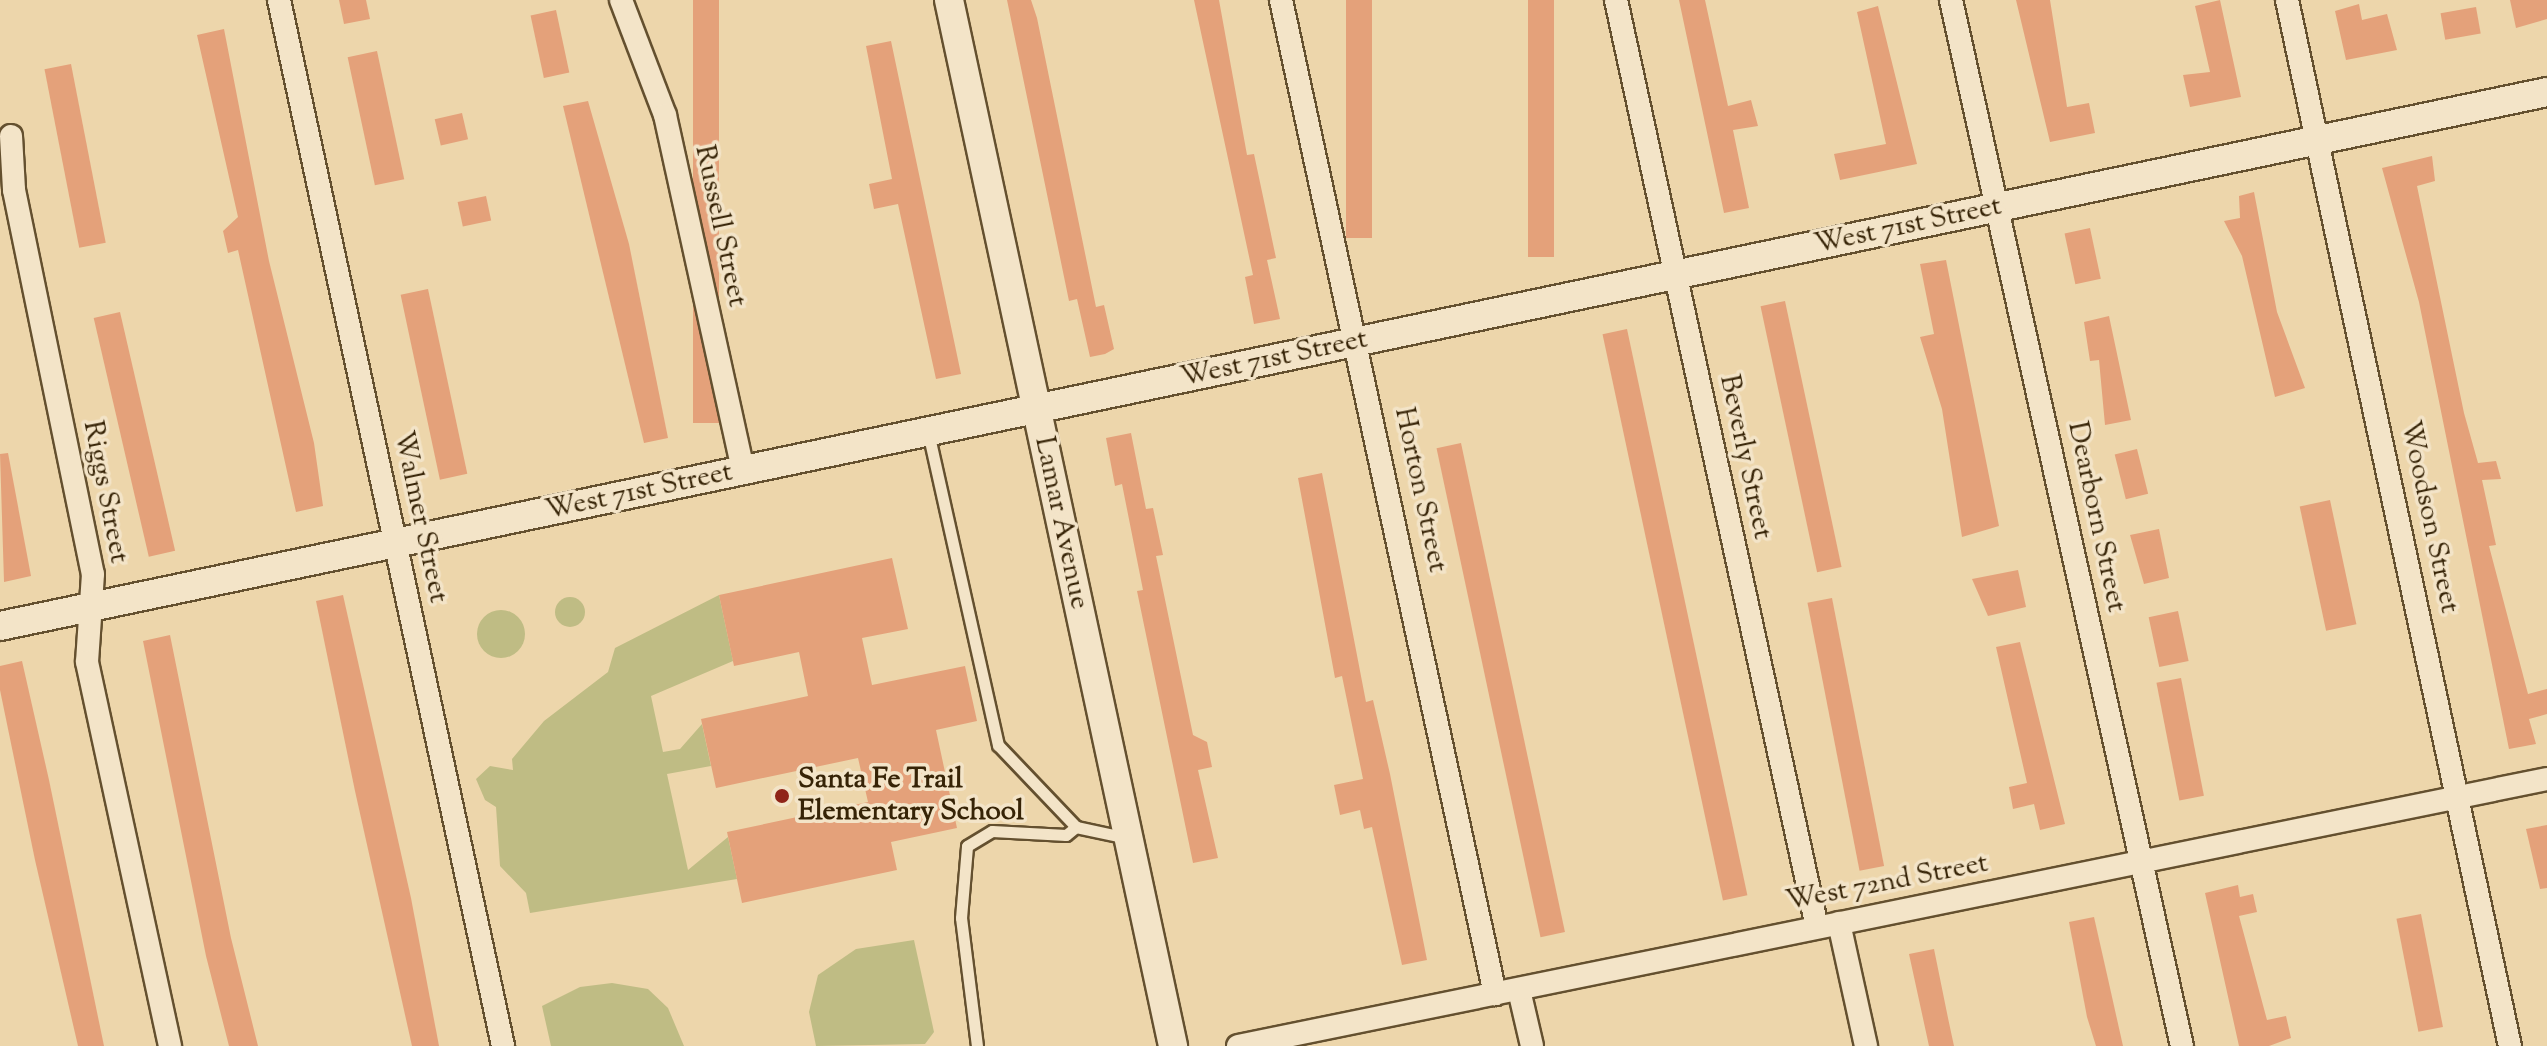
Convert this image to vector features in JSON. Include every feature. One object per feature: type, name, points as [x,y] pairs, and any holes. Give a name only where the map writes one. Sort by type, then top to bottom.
[{"type":"street","name":"Walmer Street","points":[[279,0],[393,544],[503,1046]]},
{"type":"street","name":"Russell Street","points":[[621,0],[665,115],[743,470]]},
{"type":"street","name":"Lamar Avenue","points":[[949,0],[1173,1046]]},
{"type":"street","name":"Horton Street","points":[[1281,0],[1495,994]]},
{"type":"street","name":"Beverly Street","points":[[1616,0],[1828,925],[1866,1046]]},
{"type":"street","name":"Dearborn Street","points":[[1951,0],[2182,1046]]},
{"type":"street","name":"Woodson Street","points":[[2287,0],[2510,1046]]},
{"type":"street","name":"West 71st Street","points":[[0,626],[2547,92]]},
{"type":"street","name":"Riggs Street","points":[[11,136],[14,190],[93,574],[88,608],[87,662],[170,1046]]},
{"type":"street","name":"West 72nd Street","points":[[1238,1046],[2547,779]]},
{"type":"street","points":[[1519,990],[1532,1046]]},
{"type":"lane","points":[[927,432],[989,723],[1017,773],[1076,827],[1127,838]]},
{"type":"lane","points":[[977,1046],[961,918],[967,846],[992,831],[1066,835],[1076,827]]},
{"type":"shaded area","points":[[719,595],[733,661],[651,696],[663,752],[680,749],[702,724],[711,766],[667,774],[688,870],[728,837],[737,879],[530,913],[526,893],[500,866],[496,807],[485,800],[476,779],[490,766],[513,770],[512,759],[544,721],[608,672],[615,648]]},
{"type":"shaded area","points":[[570,597],[576,598],[584,606],[584,618],[576,626],[570,627],[564,626],[556,618],[555,612],[556,606],[564,598]]},
{"type":"shaded area","points":[[501,610],[518,617],[525,634],[518,651],[501,658],[484,651],[477,634],[484,617]]},
{"type":"shaded area","points":[[914,940],[934,1032],[925,1044],[816,1046],[809,1012],[818,975],[856,949]]},
{"type":"shaded area","points":[[612,983],[648,989],[668,1008],[684,1046],[551,1046],[542,1006],[580,987]]},
{"type":"building","points":[[339,0],[366,0],[370,19],[344,24]]},
{"type":"building","points":[[693,0],[719,0],[719,423],[693,423]]},
{"type":"building","points":[[1007,0],[1031,0],[1037,18],[1096,307],[1104,305],[1114,349],[1105,354],[1090,357],[1077,299],[1069,301]]},
{"type":"building","points":[[1194,0],[1219,0],[1247,155],[1254,154],[1276,258],[1267,260],[1280,319],[1254,324],[1245,277],[1253,275]]},
{"type":"building","points":[[1346,0],[1372,0],[1372,238],[1346,238]]},
{"type":"building","points":[[1528,0],[1554,0],[1554,257],[1528,257]]},
{"type":"building","points":[[1679,0],[1705,0],[1728,106],[1751,100],[1758,126],[1733,130],[1749,208],[1724,213]]},
{"type":"building","points":[[2016,0],[2050,0],[2067,107],[2089,103],[2095,133],[2050,142]]},
{"type":"building","points":[[2220,0],[2241,97],[2190,107],[2183,75],[2210,72],[2195,6]]},
{"type":"building","points":[[2510,0],[2547,0],[2547,19],[2516,28]]},
{"type":"building","points":[[2359,4],[2362,20],[2387,14],[2397,50],[2346,60],[2335,11]]},
{"type":"building","points":[[1878,6],[1917,164],[1840,180],[1834,154],[1886,144],[1857,12]]},
{"type":"building","points":[[2476,7],[2481,34],[2445,40],[2441,13]]},
{"type":"building","points":[[556,10],[569,73],[544,78],[531,15]]},
{"type":"building","points":[[224,29],[269,261],[314,443],[323,506],[296,512],[238,250],[228,253],[223,231],[238,217],[197,35]]},
{"type":"building","points":[[891,41],[961,374],[936,379],[898,204],[874,209],[869,184],[892,179],[866,46]]},
{"type":"building","points":[[377,51],[404,179],[375,185],[348,57]]},
{"type":"building","points":[[71,64],[106,243],[79,248],[44,69]]},
{"type":"building","points":[[588,101],[629,244],[668,438],[644,443],[563,106]]},
{"type":"building","points":[[462,113],[468,139],[441,146],[435,119]]},
{"type":"building","points":[[2432,156],[2435,181],[2417,186],[2464,413],[2478,463],[2496,461],[2501,479],[2482,480],[2496,545],[2489,546],[2528,694],[2547,689],[2547,714],[2529,719],[2536,744],[2509,749],[2419,302],[2382,168]]},
{"type":"building","points":[[2254,192],[2277,312],[2305,388],[2275,397],[2242,256],[2224,221],[2240,218],[2239,196]]},
{"type":"building","points":[[486,196],[491,220],[463,226],[458,202]]},
{"type":"building","points":[[2090,228],[2101,279],[2075,284],[2065,233]]},
{"type":"building","points":[[1946,260],[1999,526],[1962,537],[1942,409],[1920,337],[1934,334],[1920,264]]},
{"type":"building","points":[[428,289],[467,474],[440,480],[401,295]]},
{"type":"building","points":[[1785,301],[1842,567],[1817,572],[1761,306]]},
{"type":"building","points":[[120,312],[175,551],[149,557],[94,318]]},
{"type":"building","points":[[2109,316],[2131,420],[2105,425],[2099,360],[2090,361],[2084,322]]},
{"type":"building","points":[[1627,329],[1747,895],[1723,901],[1603,334]]},
{"type":"building","points":[[1131,433],[1146,509],[1153,508],[1163,555],[1156,556],[1193,735],[1207,742],[1212,767],[1198,770],[1218,858],[1193,863],[1137,591],[1143,590],[1122,484],[1115,486],[1106,438]]},
{"type":"building","points":[[1461,443],[1565,932],[1541,937],[1437,448]]},
{"type":"building","points":[[2137,449],[2148,494],[2126,499],[2115,455]]},
{"type":"building","points":[[8,453],[31,576],[4,582],[0,454]]},
{"type":"building","points":[[1322,473],[1366,702],[1373,700],[1427,960],[1402,965],[1372,827],[1364,829],[1360,810],[1340,815],[1334,785],[1363,779],[1342,676],[1335,678],[1298,478]]},
{"type":"building","points":[[2330,500],[2356,624],[2326,631],[2300,506]]},
{"type":"building","points":[[2159,529],[2169,578],[2144,584],[2130,535]]},
{"type":"building","name":"Santa Fe Trail Elementary School","points":[[892,558],[908,629],[862,638],[872,685],[965,666],[977,721],[936,730],[957,828],[891,842],[897,870],[742,903],[727,832],[868,802],[858,758],[716,788],[701,719],[808,696],[799,652],[734,666],[719,595]]},
{"type":"building","points":[[2018,570],[2026,607],[1988,616],[1972,579]]},
{"type":"building","points":[[343,595],[411,898],[439,1046],[412,1046],[355,791],[316,601]]},
{"type":"building","points":[[1832,598],[1884,866],[1860,871],[1807,603]]},
{"type":"building","points":[[2178,611],[2189,661],[2159,667],[2149,617]]},
{"type":"building","points":[[170,635],[231,938],[258,1046],[229,1046],[206,956],[143,641]]},
{"type":"building","points":[[2020,642],[2065,824],[2040,830],[2034,804],[2013,809],[2009,787],[2027,783],[1996,647]]},
{"type":"building","points":[[22,661],[104,1046],[78,1046],[35,860],[0,690],[0,666]]},
{"type":"building","points":[[2181,678],[2204,796],[2179,801],[2156,683]]},
{"type":"building","points":[[2547,825],[2547,888],[2540,889],[2526,829]]},
{"type":"building","points":[[2238,885],[2240,897],[2253,894],[2257,912],[2239,916],[2267,1020],[2286,1016],[2291,1038],[2269,1046],[2239,1046],[2205,893]]},
{"type":"building","points":[[2421,914],[2443,1027],[2418,1032],[2396,919]]},
{"type":"building","points":[[2094,917],[2123,1046],[2096,1046],[2087,1017],[2069,922]]},
{"type":"building","points":[[1934,949],[1954,1046],[1929,1046],[1909,954]]},
{"type":"place","name":"Santa Fe Trail Elementary School","points":[[782,796]]}]
